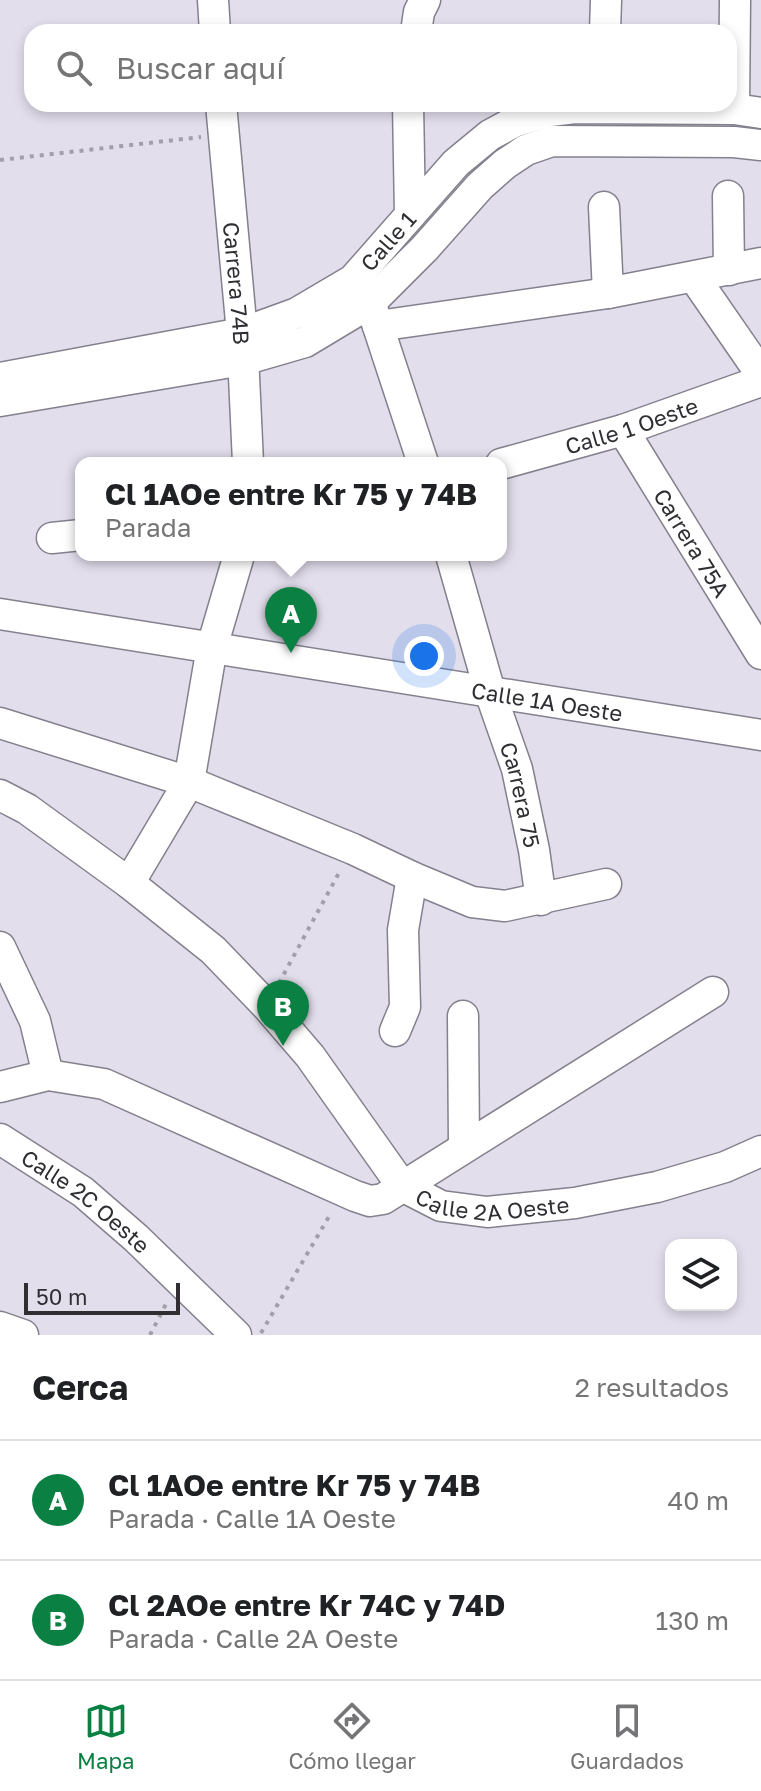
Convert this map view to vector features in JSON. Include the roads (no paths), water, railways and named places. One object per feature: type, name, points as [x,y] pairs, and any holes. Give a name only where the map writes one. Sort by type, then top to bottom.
[{"type":"street","points":[[213,0],[214,24]]},
{"type":"street","points":[[417,24],[425,0]]},
{"type":"street","points":[[605,24],[606,0]]},
{"type":"street","points":[[735,0],[748,111]]},
{"type":"street","name":"Carrera 74B","points":[[222,112],[242,347],[248,457]]},
{"type":"street","points":[[408,112],[410,215]]},
{"type":"street","name":"Calle 1","points":[[0,401],[242,347],[353,280],[456,163],[490,135],[514,122],[547,112]]},
{"type":"street","name":"Calle 1","points":[[374,314],[425,248],[480,186],[526,150],[552,141],[734,142],[761,145]]},
{"type":"street","points":[[728,196],[729,270]]},
{"type":"street","points":[[604,207],[608,293]]},
{"type":"street","name":"Calle 1","points":[[0,378],[242,347],[305,342],[374,314],[608,293],[761,263]]},
{"type":"street","points":[[694,277],[761,374]]},
{"type":"street","points":[[374,314],[421,457]]},
{"type":"street","name":"Calle 1 Oeste","points":[[507,462],[623,430],[761,381]]},
{"type":"street","name":"Carrera 75A","points":[[623,430],[761,654]]},
{"type":"street","points":[[129,883],[189,782],[212,647],[237,561]]},
{"type":"street","name":"Carrera 75","points":[[453,561],[490,692],[517,769],[541,900]]},
{"type":"street","name":"Calle 1A Oeste","points":[[0,614],[761,735]]},
{"type":"street","points":[[0,723],[189,782],[472,902],[505,906],[606,884]]},
{"type":"street","name":"Calle 2A Oeste","points":[[0,795],[27,809],[129,883],[213,950],[310,1056],[402,1186],[441,1206],[487,1212],[575,1203],[657,1187],[725,1167],[761,1151]]},
{"type":"street","points":[[395,1031],[405,1007],[403,930],[412,877]]},
{"type":"street","points":[[0,947],[35,1021],[48,1075]]},
{"type":"street","points":[[0,1087],[48,1075],[104,1084],[370,1201],[383,1199],[713,992]]},
{"type":"street","points":[[463,1016],[464,1147]]},
{"type":"street","name":"Calle 2C Oeste","points":[[0,1139],[83,1192],[136,1238],[236,1335]]},
{"type":"street","points":[[0,1327],[23,1335]]},
{"type":"place","name":"Cl 1AOe entre Kr 75 y 74B","points":[[291,653]]},
{"type":"place","name":"Cl 2AOe entre Kr 74C y 74D","points":[[283,1046]]}]
